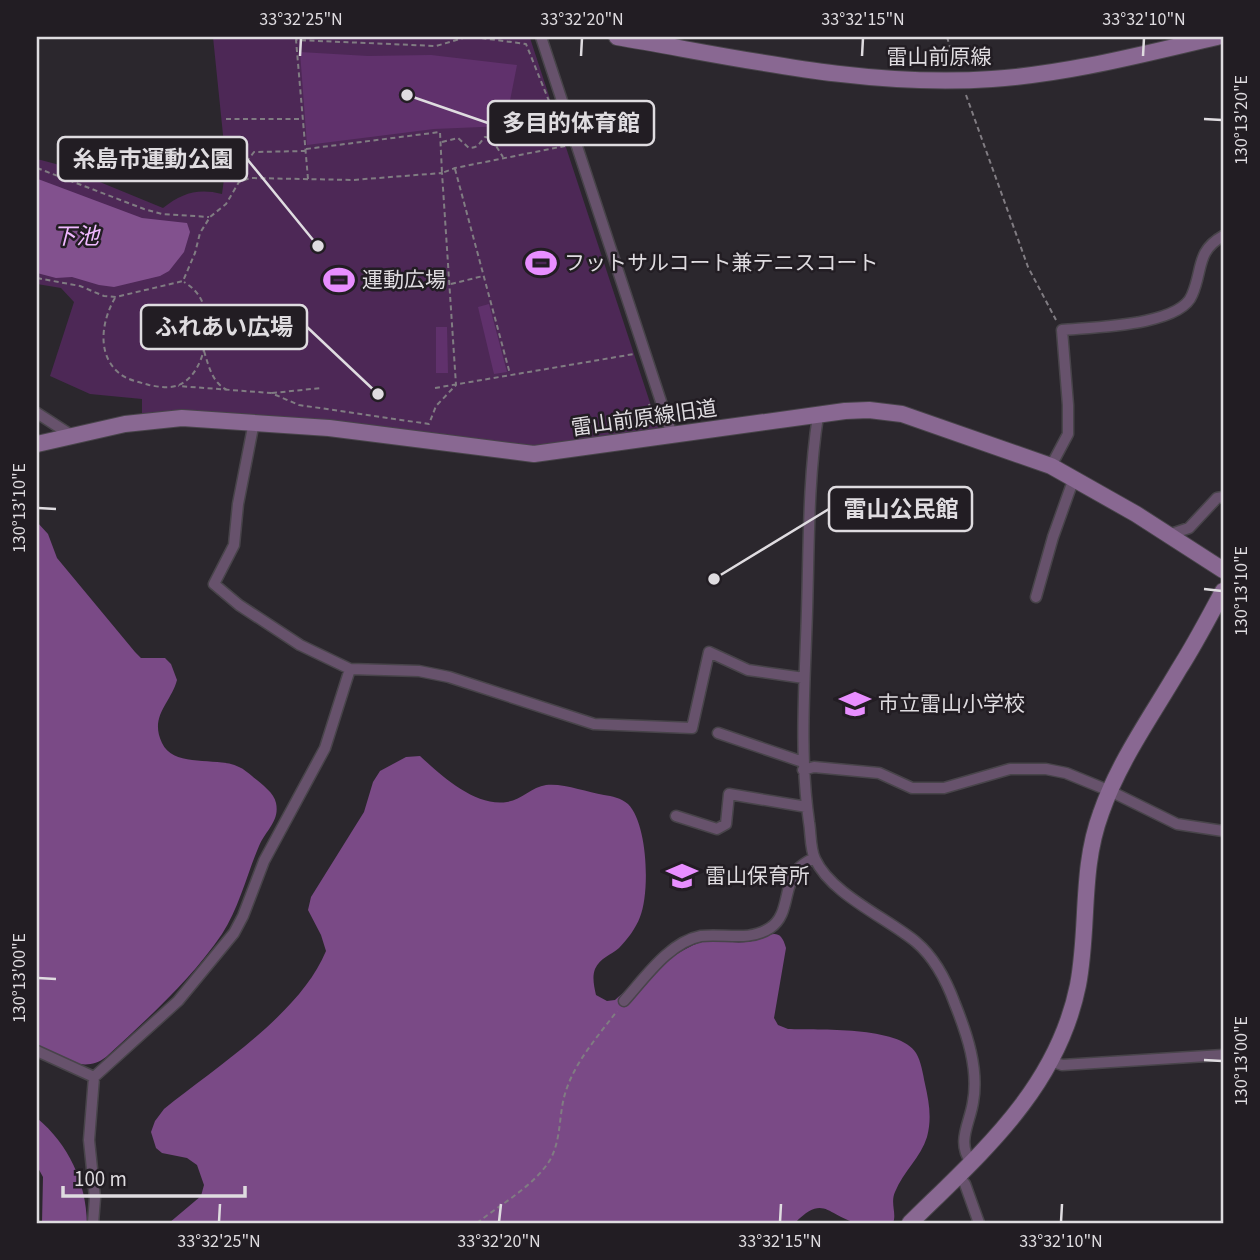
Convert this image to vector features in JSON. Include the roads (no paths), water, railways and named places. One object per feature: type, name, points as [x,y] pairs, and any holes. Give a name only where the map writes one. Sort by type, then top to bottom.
[{"type":"street","points":[[541,37],[672,435]]},
{"type":"street","name":"雷山前原線","points":[[617,37],[869,78],[961,80],[1012,78],[1076,68],[1217,37]]},
{"type":"street","points":[[1051,466],[1068,434],[1062,330],[1150,320],[1171,314],[1185,306],[1192,296],[1206,249],[1223,236]]},
{"type":"street","name":"雷山前原線旧道","points":[[37,444],[165,418],[329,428],[534,454],[869,410],[902,414],[1051,466],[1136,514],[1223,570]]},
{"type":"street","points":[[37,413],[71,435]]},
{"type":"street","points":[[818,415],[814,440],[803,766],[814,858],[835,884],[851,898],[917,943],[933,960],[946,983],[965,1032],[972,1060],[974,1095],[963,1138],[965,1154],[971,1162]]},
{"type":"street","points":[[254,422],[238,504],[234,545],[215,584],[239,605],[300,645],[350,669],[419,671],[449,677],[594,724],[692,728],[709,652],[748,670],[804,678]]},
{"type":"street","points":[[1035,597],[1074,478]]},
{"type":"street","points":[[1168,535],[1189,528],[1217,498],[1223,496]]},
{"type":"street","points":[[910,1223],[1004,1129],[1026,1103],[1051,1062],[1078,987],[1089,856],[1110,791],[1134,741],[1223,591]]},
{"type":"street","points":[[93,1223],[95,1198],[89,1140],[94,1077],[178,1001],[234,933],[264,862],[325,748],[350,669]]},
{"type":"street","points":[[718,733],[803,766],[879,773],[912,788],[944,788],[1010,769],[1046,769],[1066,773],[1110,791],[1177,824],[1223,831]]},
{"type":"street","points":[[676,816],[717,829],[726,824],[729,794],[807,807]]},
{"type":"street","points":[[624,1001],[656,965],[679,946],[700,936],[749,936],[771,928],[783,912],[795,872],[814,858]]},
{"type":"street","points":[[37,1051],[94,1077]]},
{"type":"street","points":[[1051,1062],[1062,1065],[1223,1055]]},
{"type":"street","points":[[958,1175],[965,1184],[979,1223]]},
{"type":"water","name":"下池","points":[[38,179],[142,218],[187,223],[190,232],[184,252],[169,271],[160,276],[114,287],[72,277],[56,278],[37,273]]},
{"type":"place","name":"多目的体育館","points":[[407,95]]},
{"type":"place","name":"糸島市運動公園","points":[[318,246]]},
{"type":"place","name":"フットサルコート兼テニスコート","points":[[541,263]]},
{"type":"place","name":"運動広場","points":[[339,280]]},
{"type":"place","name":"ふれあい広場","points":[[378,394]]},
{"type":"place","name":"雷山公民館","points":[[714,579]]},
{"type":"place","name":"市立雷山小学校","points":[[855,704]]},
{"type":"place","name":"雷山保育所","points":[[682,876]]}]
